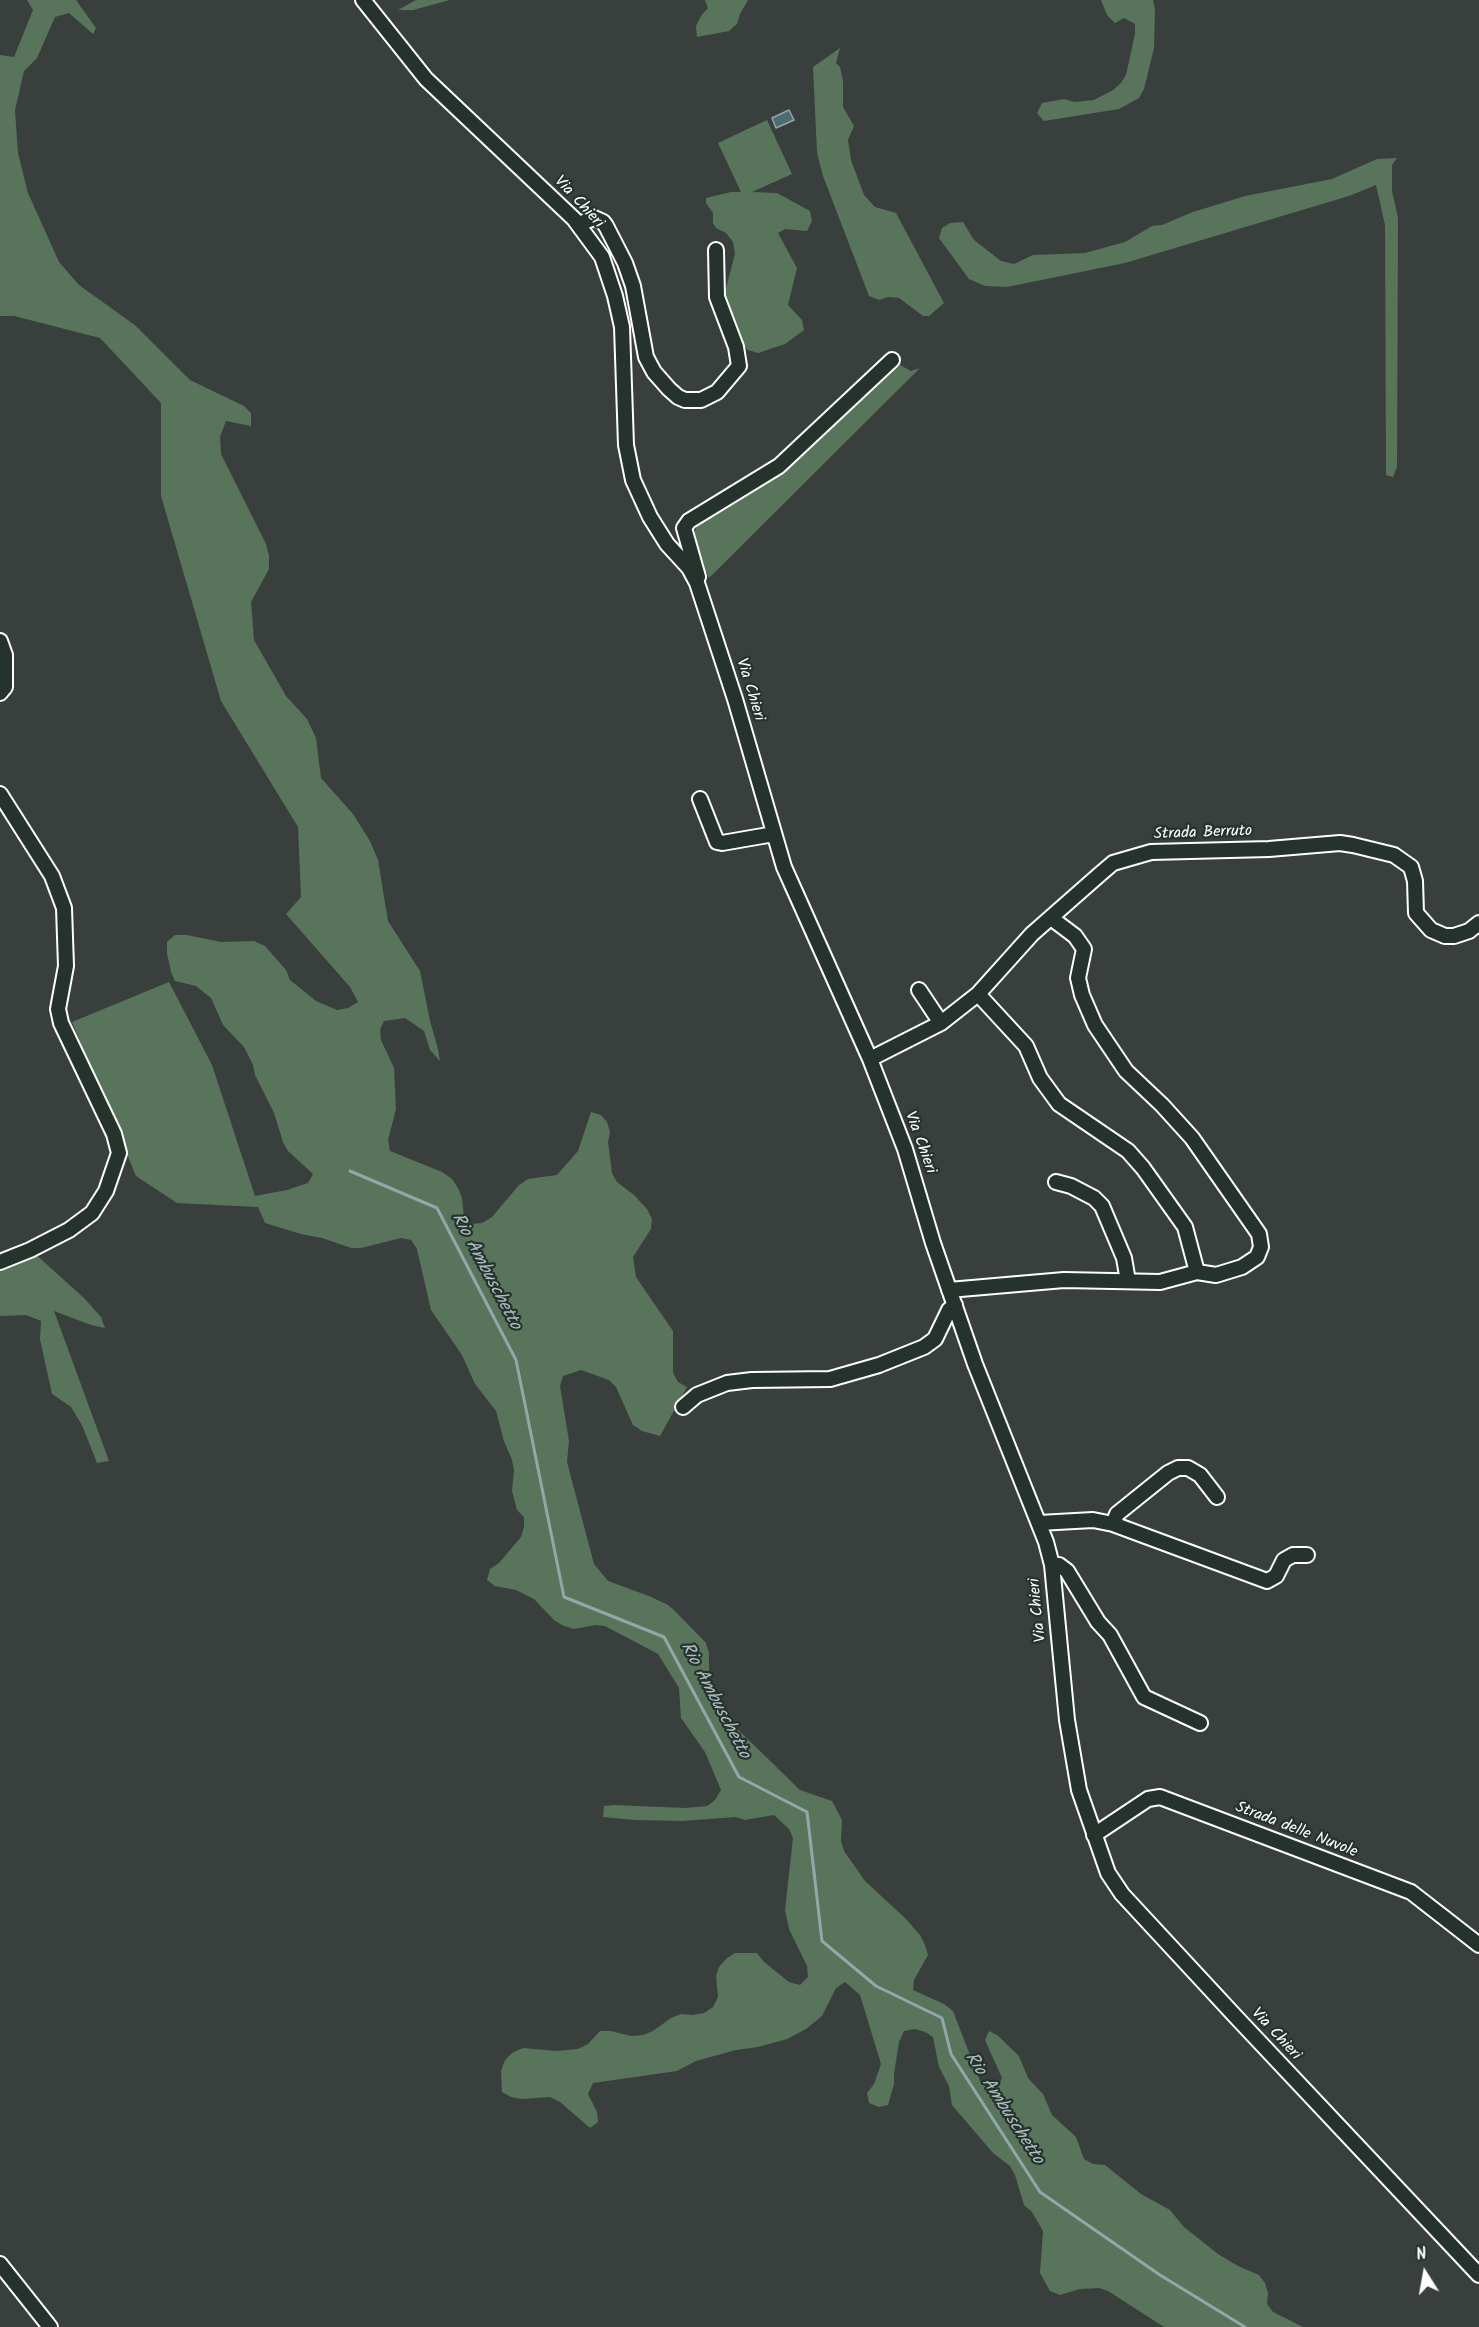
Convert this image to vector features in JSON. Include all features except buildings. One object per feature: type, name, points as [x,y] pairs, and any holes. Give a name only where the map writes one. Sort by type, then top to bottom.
[{"type":"street","name":"Via Chieri","points":[[363,0],[426,79],[579,224],[602,257],[622,327],[626,445],[633,480],[650,517],[667,544],[689,567],[697,583],[735,699],[784,867],[870,1059],[914,1173],[925,1218],[994,1414],[1039,1523],[1052,1565],[1067,1720],[1079,1790],[1108,1873],[1122,1894],[1356,2147],[1479,2275]]},
{"type":"street","points":[[579,224],[594,218],[606,226],[625,263],[633,286],[646,357],[654,372],[669,389],[685,400],[701,400],[717,392],[739,366],[736,347],[717,297],[716,250]]},
{"type":"street","points":[[697,583],[698,574],[684,528],[689,521],[779,466],[892,360]]},
{"type":"street","points":[[0,641],[5,655],[5,687],[0,693]]},
{"type":"street","points":[[0,794],[51,876],[64,908],[66,966],[58,1009],[61,1023],[114,1134],[119,1153],[106,1191],[92,1212],[69,1230],[0,1262]]},
{"type":"street","points":[[700,799],[717,842],[774,834]]},
{"type":"street","name":"Strada Berruto","points":[[870,1059],[941,1023],[978,994],[1032,934],[1113,863],[1151,852],[1269,849],[1340,843],[1394,855],[1411,867],[1415,881],[1416,913],[1431,930],[1445,936],[1454,936],[1469,931],[1479,923]]},
{"type":"street","points":[[949,1290],[1064,1280],[1160,1282],[1197,1272],[1216,1275],[1242,1267],[1257,1257],[1261,1247],[1259,1234],[1192,1138],[1126,1071],[1095,1025],[1082,995],[1078,978],[1084,949],[1075,936],[1051,918]]},
{"type":"street","points":[[919,990],[941,1023]]},
{"type":"street","points":[[978,994],[1026,1046],[1040,1078],[1059,1104],[1128,1151],[1143,1168],[1185,1227],[1197,1272]]},
{"type":"street","points":[[1056,1182],[1071,1186],[1094,1198],[1102,1206],[1124,1258],[1128,1281]]},
{"type":"street","points":[[683,1407],[697,1395],[727,1383],[752,1380],[830,1379],[879,1365],[924,1347],[935,1339],[949,1310],[955,1305]]},
{"type":"street","points":[[1113,1524],[1117,1514],[1168,1473],[1178,1468],[1188,1468],[1200,1475],[1217,1497]]},
{"type":"street","points":[[1039,1523],[1093,1520],[1113,1524],[1260,1580],[1271,1580],[1276,1576],[1284,1560],[1293,1555],[1307,1555]]},
{"type":"street","points":[[1052,1565],[1059,1565],[1067,1571],[1098,1622],[1110,1635],[1144,1697],[1159,1706],[1200,1723]]},
{"type":"street","name":"Strada delle Nuvole","points":[[1094,1835],[1148,1799],[1160,1797],[1411,1892],[1479,1945]]},
{"type":"street","points":[[0,2264],[50,2327]]},
{"type":"green space","points":[[27,0],[76,0],[96,28],[93,34],[69,13],[55,17],[37,58],[24,71],[15,110],[18,153],[28,193],[59,262],[79,285],[136,326],[190,380],[244,406],[251,413],[251,426],[226,421],[220,437],[221,454],[266,544],[269,556],[269,569],[251,602],[254,640],[286,696],[307,719],[316,738],[321,778],[353,814],[370,841],[378,860],[388,921],[420,971],[438,1049],[440,1061],[430,1050],[424,1031],[405,1018],[384,1021],[380,1030],[381,1040],[394,1068],[396,1109],[388,1140],[390,1151],[442,1172],[452,1179],[462,1198],[464,1217],[472,1224],[482,1223],[492,1217],[519,1185],[528,1179],[557,1175],[578,1151],[591,1112],[601,1115],[607,1122],[610,1132],[608,1142],[612,1173],[617,1182],[634,1195],[647,1209],[652,1219],[651,1229],[633,1257],[636,1277],[673,1331],[673,1373],[678,1382],[687,1387],[660,1436],[642,1431],[633,1425],[616,1387],[609,1380],[581,1370],[563,1376],[560,1386],[569,1441],[567,1462],[594,1564],[608,1581],[649,1596],[668,1605],[676,1612],[706,1643],[709,1653],[712,1695],[721,1713],[800,1790],[832,1801],[842,1820],[841,1841],[844,1851],[865,1881],[906,1919],[920,1935],[925,1945],[928,1955],[914,1980],[913,1990],[944,2004],[953,2011],[980,2081],[988,2089],[998,2087],[1002,2078],[985,2040],[989,2031],[997,2035],[1019,2056],[1028,2078],[1043,2094],[1052,2115],[1076,2137],[1084,2159],[1093,2164],[1105,2165],[1141,2194],[1170,2210],[1184,2227],[1218,2254],[1259,2275],[1268,2293],[1267,2304],[1273,2312],[1303,2327],[1164,2327],[1108,2291],[1099,2288],[1080,2289],[1060,2295],[1050,2291],[1040,2273],[1043,2231],[1032,2212],[1024,2205],[1010,2166],[993,2153],[952,2105],[949,2086],[939,2067],[933,2037],[915,2029],[904,2031],[899,2042],[894,2084],[888,2105],[879,2107],[869,2103],[867,2093],[874,2084],[881,2064],[860,1995],[845,1982],[836,1988],[822,2016],[806,2029],[787,2039],[696,2061],[677,2071],[593,2083],[588,2094],[597,2112],[598,2122],[590,2128],[560,2102],[550,2097],[522,2099],[502,2092],[501,2071],[505,2060],[512,2053],[523,2048],[557,2051],[578,2049],[588,2044],[600,2031],[631,2036],[643,2035],[681,2014],[704,2013],[713,2007],[718,1997],[716,1976],[719,1967],[735,1953],[757,1953],[764,1962],[789,1982],[800,1985],[808,1977],[807,1966],[789,1929],[785,1910],[793,1838],[789,1829],[774,1815],[745,1820],[735,1817],[683,1821],[603,1817],[604,1806],[685,1808],[707,1806],[715,1800],[721,1790],[705,1752],[681,1718],[679,1688],[658,1654],[605,1626],[595,1625],[574,1629],[564,1626],[555,1621],[534,1599],[516,1590],[495,1586],[487,1580],[490,1569],[499,1563],[521,1537],[524,1527],[524,1517],[517,1510],[512,1491],[514,1470],[512,1460],[496,1411],[475,1384],[462,1355],[431,1310],[417,1249],[411,1240],[401,1238],[361,1248],[351,1248],[265,1223],[258,1207],[177,1203],[136,1176],[72,1022],[169,982],[212,1065],[255,1196],[308,1183],[313,1174],[288,1151],[274,1113],[244,1047],[223,1025],[211,998],[196,986],[175,981],[167,953],[167,942],[175,935],[187,935],[221,942],[254,941],[265,946],[286,970],[290,980],[316,1001],[337,1010],[348,1008],[358,1002],[350,987],[286,914],[301,897],[298,827],[221,701],[161,496],[161,403],[100,338],[14,316],[0,316],[0,55],[14,57],[33,10]]},
{"type":"green space","points":[[416,0],[450,0],[413,10],[398,10]]},
{"type":"green space","points":[[705,0],[748,0],[737,24],[729,31],[697,37],[696,26],[708,8]]},
{"type":"green space","points":[[1101,0],[1153,0],[1154,48],[1144,89],[1139,98],[1119,109],[1044,121],[1037,113],[1042,103],[1064,99],[1074,102],[1094,100],[1113,90],[1126,75],[1135,24],[1124,18],[1115,23],[1107,15]]},
{"type":"green space","points":[[840,48],[836,63],[840,67],[843,81],[843,107],[854,126],[848,140],[851,160],[864,195],[875,207],[896,213],[944,303],[929,316],[923,316],[899,298],[888,297],[879,300],[869,296],[823,176],[817,153],[813,67]]},
{"type":"green space","points":[[767,120],[792,174],[752,192],[777,193],[810,211],[812,221],[807,231],[785,229],[778,233],[797,268],[788,305],[802,320],[804,330],[785,344],[758,353],[748,350],[741,343],[723,299],[735,254],[733,242],[726,233],[716,228],[713,223],[713,213],[706,203],[706,198],[741,192],[718,143]]},
{"type":"green space","points":[[1397,158],[1392,165],[1392,191],[1398,218],[1397,467],[1393,477],[1386,475],[1385,225],[1376,185],[1349,196],[1125,263],[1007,287],[985,286],[969,279],[939,238],[942,228],[950,223],[963,222],[974,240],[1001,261],[1014,264],[1033,255],[1085,253],[1125,242],[1152,226],[1162,225],[1193,212],[1245,196],[1332,179],[1377,159]]},
{"type":"green space","points":[[900,365],[911,371],[920,368],[709,578],[695,543],[694,533],[702,520],[785,469]]},
{"type":"green space","points":[[33,1252],[84,1298],[101,1317],[105,1328],[54,1311],[109,1461],[97,1463],[82,1425],[71,1407],[52,1394],[40,1339],[41,1321],[26,1315],[0,1316],[0,1263]]},
{"type":"water","points":[[789,110],[794,120],[776,128],[772,118]]},
{"type":"waterway","name":"Rio Ambuschetto","points":[[350,1171],[437,1208],[516,1360],[564,1597],[664,1637],[739,1777],[807,1812],[822,1941],[876,1986],[942,2018],[951,2054],[1040,2192],[1160,2275],[1245,2327]]}]
